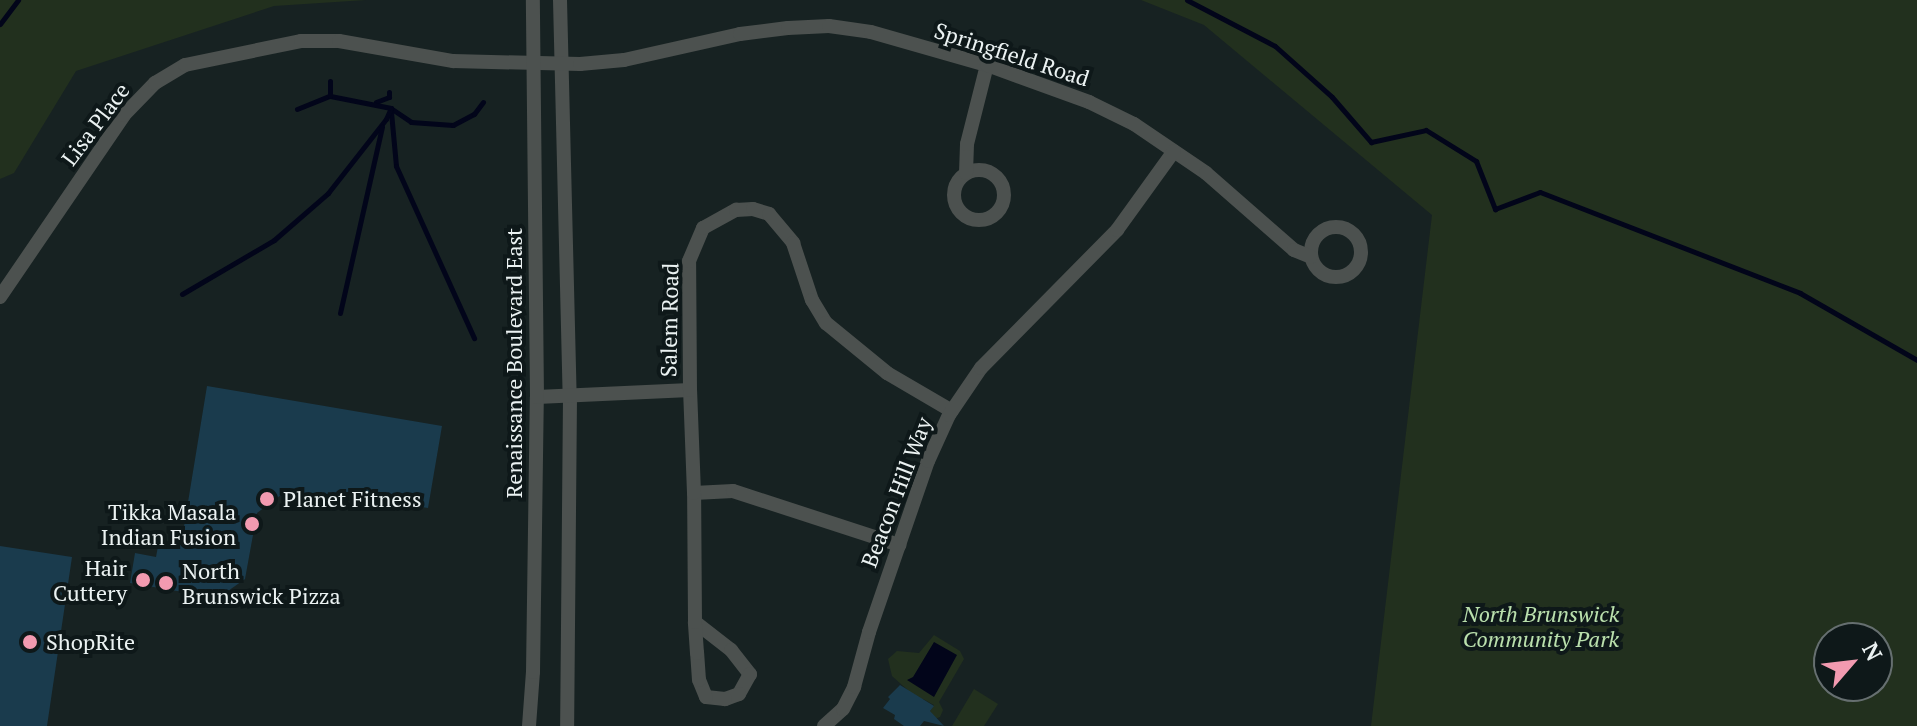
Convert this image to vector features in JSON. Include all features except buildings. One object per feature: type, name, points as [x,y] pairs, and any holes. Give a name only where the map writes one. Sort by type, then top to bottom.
[{"type":"street","name":"Renaissance Boulevard East","points":[[529,726],[533,672],[537,397],[533,0]]},
{"type":"street","points":[[560,0],[570,397],[567,726]]},
{"type":"street","name":"Springfield Road","points":[[560,63],[624,60],[740,34],[829,26],[871,32],[987,65],[1089,102],[1134,124],[1206,173],[1277,237],[1311,257]]},
{"type":"street","name":"Lisa Place","points":[[0,297],[124,115],[155,83],[185,65],[301,41],[339,41],[453,61],[560,63]]},
{"type":"street","points":[[966,173],[967,144],[987,65]]},
{"type":"street","name":"Beacon Hill Way","points":[[824,726],[843,709],[854,687],[928,461],[952,411],[981,368],[1117,230],[1174,151]]},
{"type":"street","name":"Salem Road","points":[[695,622],[731,650],[750,674],[739,694],[725,699],[706,697],[699,680],[695,622],[689,261],[703,228],[736,210],[753,209],[769,214],[793,243],[812,300],[826,323],[887,373],[952,411]]},
{"type":"street","points":[[537,397],[690,390]]},
{"type":"street","points":[[694,493],[733,491],[899,545]]},
{"type":"green space","points":[[0,0],[366,0],[274,6],[76,71],[14,173],[0,179]]},
{"type":"green space","name":"North Brunswick Community Park","points":[[1141,0],[1917,0],[1917,726],[1371,726],[1432,215],[1204,25]]},
{"type":"green space","points":[[934,635],[960,651],[964,659],[939,702],[943,710],[940,717],[935,719],[930,711],[934,705],[923,699],[919,705],[892,676],[888,659],[897,651],[919,653]]},
{"type":"green space","points":[[974,689],[998,704],[984,726],[952,726]]},
{"type":"water","points":[[934,642],[957,655],[934,697],[907,680],[913,677]]},
{"type":"waterway","points":[[0,24],[18,0]]},
{"type":"waterway","points":[[1187,0],[1275,46],[1332,97],[1371,142],[1426,130],[1476,161],[1495,209],[1540,192],[1800,293],[1917,360]]},
{"type":"waterway","points":[[182,294],[274,240],[328,193],[386,119],[391,108],[330,96],[330,81]]},
{"type":"waterway","points":[[376,102],[389,97],[389,92]]},
{"type":"waterway","points":[[297,109],[330,96]]},
{"type":"waterway","points":[[392,109],[411,122],[453,125],[474,114],[483,102]]},
{"type":"waterway","points":[[391,112],[396,166],[474,338]]},
{"type":"waterway","points":[[340,313],[382,127]]},
{"type":"place","name":"Planet Fitness","points":[[267,499]]},
{"type":"place","name":"Tikka Masala Indian Fusion","points":[[252,524]]},
{"type":"place","name":"Hair Cuttery","points":[[143,580]]},
{"type":"place","name":"North Brunswick Pizza","points":[[166,583]]},
{"type":"place","name":"ShopRite","points":[[30,642]]}]
